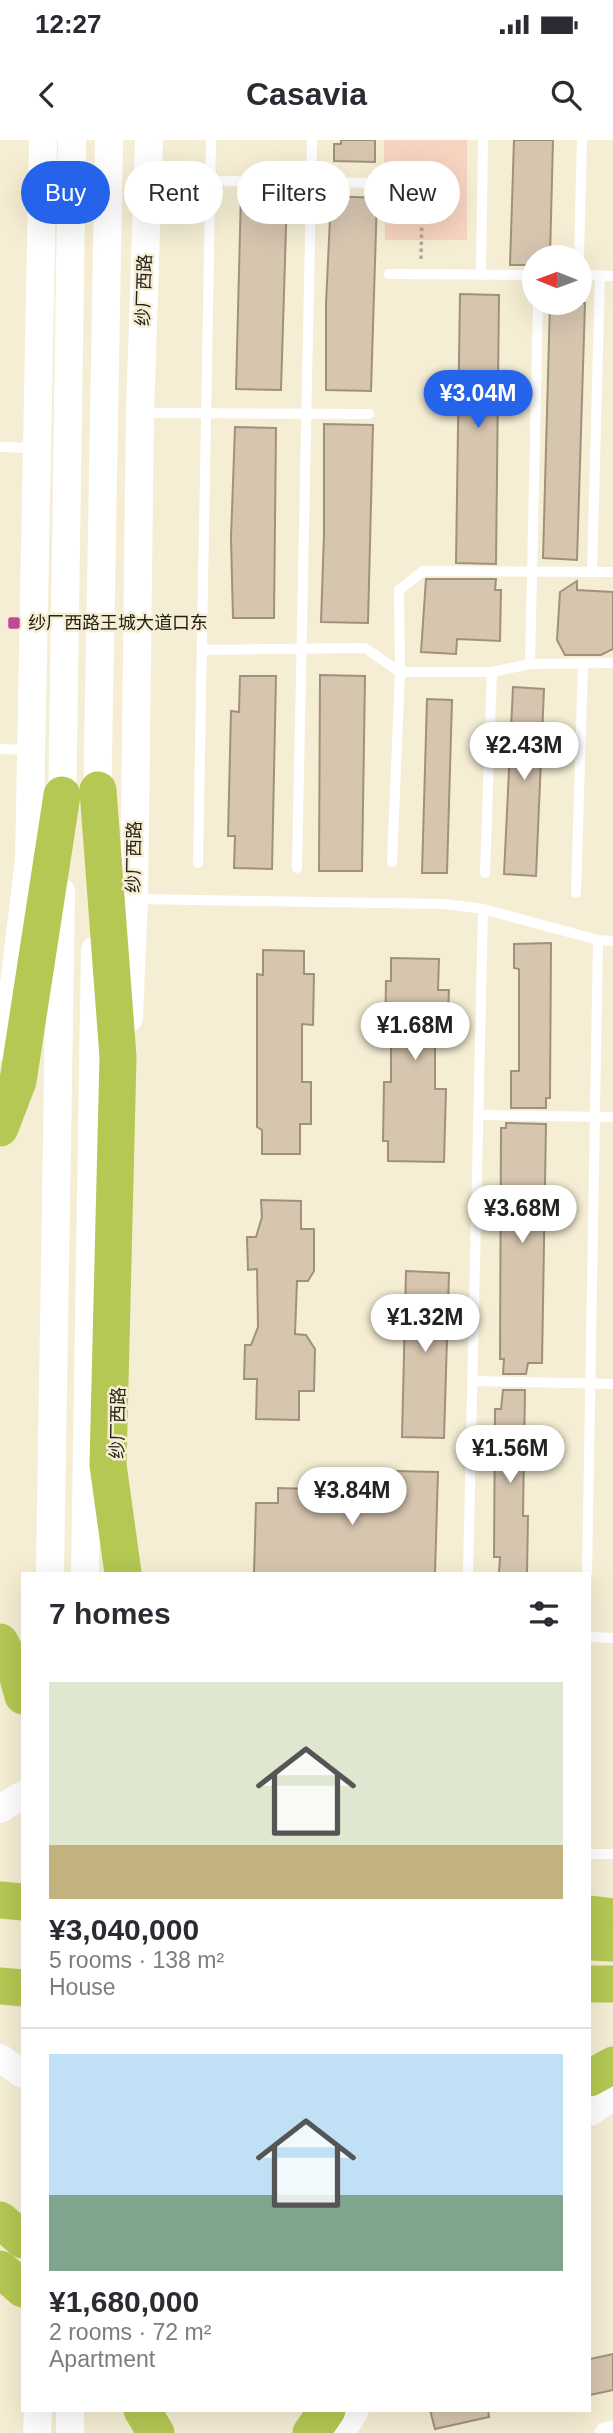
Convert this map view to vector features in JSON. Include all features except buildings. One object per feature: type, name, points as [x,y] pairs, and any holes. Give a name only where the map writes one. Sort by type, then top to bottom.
[{"type":"highway","points":[[97,790],[118,1057],[108,1465],[123,1572]]},
{"type":"highway","points":[[0,1128],[18,1081],[62,795]]},
{"type":"highway","points":[[0,1642],[17,1674],[21,1689]]},
{"type":"highway","points":[[0,1900],[21,1902]]},
{"type":"highway","points":[[591,1914],[613,1916]]},
{"type":"highway","points":[[0,1922],[21,1923]]},
{"type":"highway","points":[[591,1936],[613,1937]]},
{"type":"highway","points":[[591,1942],[613,1943]]},
{"type":"highway","points":[[0,1965],[21,1965]]},
{"type":"highway","points":[[591,1984],[613,1984]]},
{"type":"highway","points":[[0,1986],[21,1988]]},
{"type":"highway","points":[[591,2077],[613,2065]]},
{"type":"highway","points":[[0,2220],[21,2238]]},
{"type":"highway","points":[[0,2269],[21,2287]]},
{"type":"highway","points":[[143,2412],[156,2433]]},
{"type":"highway","points":[[311,2433],[326,2412]]},
{"type":"main road","points":[[0,1046],[12,1002],[14,962],[29,860],[43,140]]},
{"type":"main road","points":[[50,1572],[72,140]]},
{"type":"main road","points":[[85,1565],[108,140]]},
{"type":"main road","name":"纱厂西路","points":[[114,1572],[124,1150],[134,899],[140,413],[149,140]]},
{"type":"main road","points":[[0,1809],[21,1796]]},
{"type":"main road","points":[[591,2000],[613,2001]]},
{"type":"main road","points":[[0,2058],[21,2073]]},
{"type":"main road","points":[[591,2111],[613,2096]]},
{"type":"main road","points":[[37,2433],[38,2412]]},
{"type":"main road","points":[[70,2433],[71,2412]]},
{"type":"main road","points":[[341,2433],[354,2412]]},
{"type":"street","points":[[605,2433],[613,2431]]},
{"type":"lane","points":[[211,140],[211,161]]},
{"type":"lane","points":[[312,140],[312,161]]},
{"type":"lane","points":[[481,275],[483,140]]},
{"type":"lane","points":[[579,245],[582,140]]},
{"type":"lane","points":[[198,863],[210,224]]},
{"type":"lane","points":[[297,868],[311,224]]},
{"type":"lane","points":[[389,274],[522,275]]},
{"type":"lane","points":[[592,275],[613,275]]},
{"type":"lane","points":[[592,572],[600,275]]},
{"type":"lane","points":[[530,664],[538,315]]},
{"type":"lane","points":[[140,413],[369,414]]},
{"type":"lane","points":[[0,447],[37,448]]},
{"type":"lane","points":[[392,862],[400,672],[399,590],[423,571],[613,572]]},
{"type":"lane","points":[[202,650],[365,648],[400,672],[492,673],[530,664],[613,663]]},
{"type":"lane","points":[[576,893],[583,663]]},
{"type":"lane","points":[[485,873],[492,673]]},
{"type":"lane","points":[[0,749],[31,750]]},
{"type":"lane","points":[[134,899],[445,904],[483,909],[598,940],[613,941]]},
{"type":"lane","points":[[468,1572],[483,909]]},
{"type":"lane","points":[[587,1572],[598,940]]},
{"type":"lane","points":[[479,1115],[613,1117]]},
{"type":"lane","points":[[472,1381],[613,1384]]},
{"type":"lane","points":[[591,1637],[613,1638]]},
{"type":"lane","points":[[591,1854],[613,1854]]},
{"type":"path","points":[[421,274],[422,224]]},
{"type":"shaded area","points":[[384,140],[467,140],[467,240],[385,240],[385,224],[460,224],[460,161],[384,161]]},
{"type":"place","name":"纱厂西路王城大道口东","points":[[14,623]]}]
